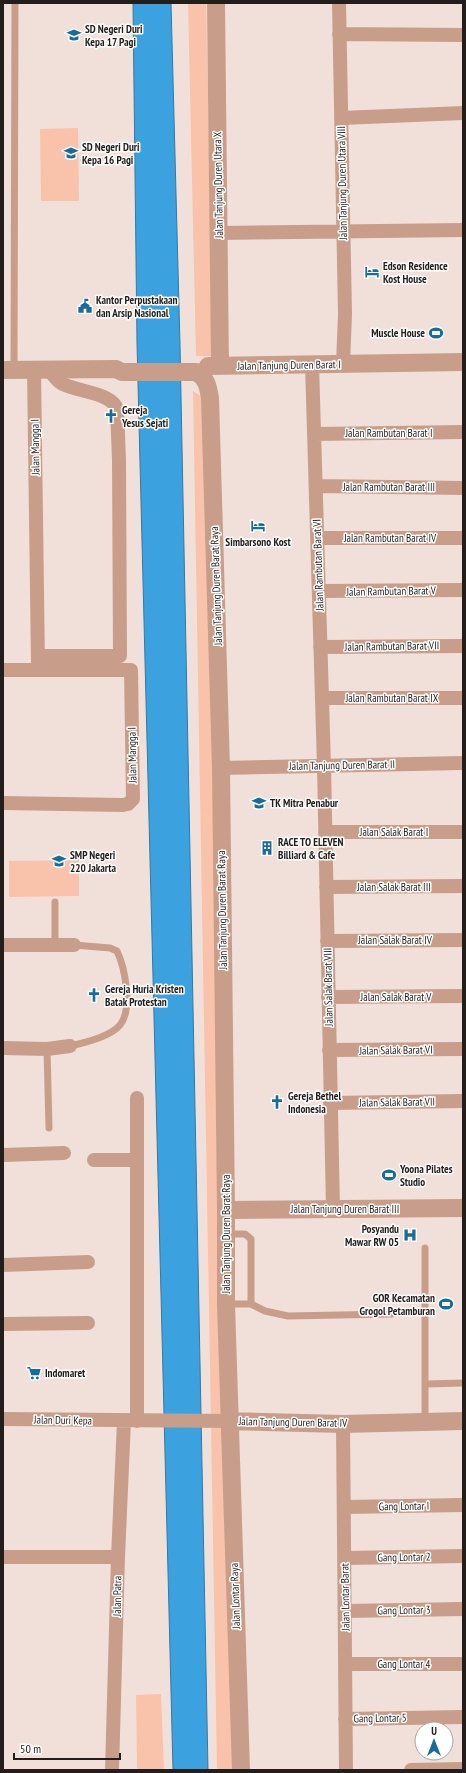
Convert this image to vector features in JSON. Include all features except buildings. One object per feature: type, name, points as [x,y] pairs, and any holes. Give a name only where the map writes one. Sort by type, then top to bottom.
[{"type":"street","name":"Jalan Tanjung Duren Utara X","points":[[216,3],[218,233],[225,366]]},
{"type":"street","name":"Jalan Tanjung Duren Utara VIII","points":[[339,3],[345,314],[343,364]]},
{"type":"street","points":[[339,34],[463,35]]},
{"type":"street","points":[[341,118],[463,113]]},
{"type":"street","points":[[218,233],[463,230]]},
{"type":"street","name":"Jalan Tanjung Duren Barat I","points":[[8,369],[196,370],[225,366],[463,362]]},
{"type":"street","name":"Jalan Rambutan Barat VI","points":[[312,364],[324,766]]},
{"type":"street","points":[[210,398],[225,366]]},
{"type":"street","points":[[38,663],[120,656],[119,460],[117,409],[115,404],[106,398],[71,388],[41,369]]},
{"type":"street","name":"Jalan Mangga I","points":[[38,663],[41,369]]},
{"type":"street","name":"Jalan Tanjung Duren Barat Raya","points":[[196,370],[204,376],[210,398],[221,768],[226,1210],[226,1421]]},
{"type":"street","name":"Jalan Rambutan Barat I","points":[[314,434],[463,432]]},
{"type":"street","name":"Jalan Rambutan Barat III","points":[[316,486],[463,488]]},
{"type":"street","name":"Jalan Rambutan Barat IV","points":[[317,538],[463,538]]},
{"type":"street","name":"Jalan Rambutan Barat V","points":[[319,591],[463,590]]},
{"type":"street","name":"Jalan Rambutan Barat VII","points":[[320,647],[463,646]]},
{"type":"street","name":"Jalan Mangga I","points":[[3,670],[38,663],[131,670],[133,800],[128,804],[123,805],[3,803]]},
{"type":"street","name":"Jalan Rambutan Barat IX","points":[[322,698],[463,698]]},
{"type":"street","name":"Jalan Tanjung Duren Barat II","points":[[221,768],[463,763]]},
{"type":"street","name":"Jalan Salak Barat VIII","points":[[324,766],[333,1209]]},
{"type":"street","name":"Jalan Salak Barat I","points":[[325,832],[463,832]]},
{"type":"street","name":"Jalan Salak Barat III","points":[[326,887],[463,886]]},
{"type":"street","name":"Jalan Salak Barat IV","points":[[327,940],[463,940]]},
{"type":"street","points":[[3,945],[74,945]]},
{"type":"street","name":"Jalan Salak Barat V","points":[[328,998],[463,996]]},
{"type":"street","points":[[3,1048],[47,1049],[70,1046]]},
{"type":"street","name":"Jalan Salak Barat VI","points":[[330,1050],[463,1049]]},
{"type":"street","name":"Jalan Patra","points":[[112,1770],[118,1557],[130,1421],[136,1098]]},
{"type":"street","name":"Jalan Salak Barat VII","points":[[330,1103],[463,1101]]},
{"type":"street","points":[[3,1155],[64,1153]]},
{"type":"street","points":[[94,1160],[136,1160]]},
{"type":"street","name":"Jalan Tanjung Duren Barat III","points":[[226,1210],[463,1208]]},
{"type":"street","points":[[3,1264],[88,1262]]},
{"type":"street","points":[[3,1324],[88,1323]]},
{"type":"street","name":"Jalan Duri Kepa","points":[[3,1419],[130,1421]]},
{"type":"street","name":"Jalan Tanjung Duren Barat IV","points":[[130,1421],[226,1421],[343,1424],[463,1421]]},
{"type":"street","name":"Jalan Lontar Raya","points":[[226,1421],[241,1770]]},
{"type":"street","name":"Jalan Lontar Barat","points":[[343,1424],[346,1611],[346,1770]]},
{"type":"street","name":"Gang Lontar I","points":[[345,1507],[463,1505]]},
{"type":"street","name":"Gang Lontar 2","points":[[345,1558],[463,1556]]},
{"type":"street","points":[[3,1557],[118,1557]]},
{"type":"street","name":"Gang Lontar 3","points":[[346,1611],[463,1609]]},
{"type":"street","name":"Gang Lontar 4","points":[[346,1664],[463,1664]]},
{"type":"street","name":"Gang Lontar 5","points":[[346,1719],[463,1717]]},
{"type":"street","points":[[411,1770],[463,1769]]},
{"type":"lane","points":[[8,369],[15,3]]},
{"type":"lane","points":[[54,902],[54,945]]},
{"type":"lane","points":[[70,1046],[90,1042],[119,1026],[125,1013],[127,997],[126,976],[117,951],[110,948],[74,945]]},
{"type":"lane","points":[[47,1049],[49,1128]]},
{"type":"lane","points":[[226,1234],[245,1234],[250,1239],[251,1304]]},
{"type":"lane","points":[[425,1248],[425,1422]]},
{"type":"lane","points":[[226,1304],[251,1304],[265,1311],[288,1316],[392,1314]]},
{"type":"lane","points":[[426,1384],[463,1383]]},
{"type":"shaded area","points":[[188,3],[206,3],[214,356],[196,356]]},
{"type":"shaded area","points":[[78,128],[79,201],[41,201],[40,129]]},
{"type":"shaded area","points":[[193,391],[207,400],[233,1770],[217,1770]]},
{"type":"shaded area","points":[[79,860],[79,896],[9,897],[9,861]]},
{"type":"shaded area","points":[[161,1694],[164,1770],[137,1770],[136,1695]]},
{"type":"water","points":[[133,3],[171,3],[180,345],[208,1770],[173,1770],[137,343]]},
{"type":"place","name":"SD Negeri Duri Kepa 17 Pagi","points":[[74,35]]},
{"type":"place","name":"SD Negeri Duri Kepa 16 Pagi","points":[[71,153]]},
{"type":"place","name":"Edson Residence Kost House","points":[[372,272]]},
{"type":"place","name":"Kantor Perpustakaan dan Arsip Nasional","points":[[85,306]]},
{"type":"place","name":"Muscle House","points":[[436,333]]},
{"type":"place","name":"Gereja Yesus Sejati","points":[[111,416]]},
{"type":"place","name":"Simbarsono Kost","points":[[258,526]]},
{"type":"place","name":"TK Mitra Penabur","points":[[259,803]]},
{"type":"place","name":"RACE TO ELEVEN Billiard & Cafe","points":[[267,848]]},
{"type":"place","name":"SMP Negeri 220 Jakarta","points":[[59,861]]},
{"type":"place","name":"Gereja Huria Kristen Batak Protestan","points":[[94,995]]},
{"type":"place","name":"Gereja Bethel Indonesia","points":[[277,1102]]},
{"type":"place","name":"Yoona Pilates Studio","points":[[389,1175]]},
{"type":"place","name":"Posyandu Mawar RW 05","points":[[410,1235]]},
{"type":"place","name":"GOR Kecamatan Grogol Petamburan","points":[[446,1304]]},
{"type":"place","name":"Indomaret","points":[[34,1373]]}]
